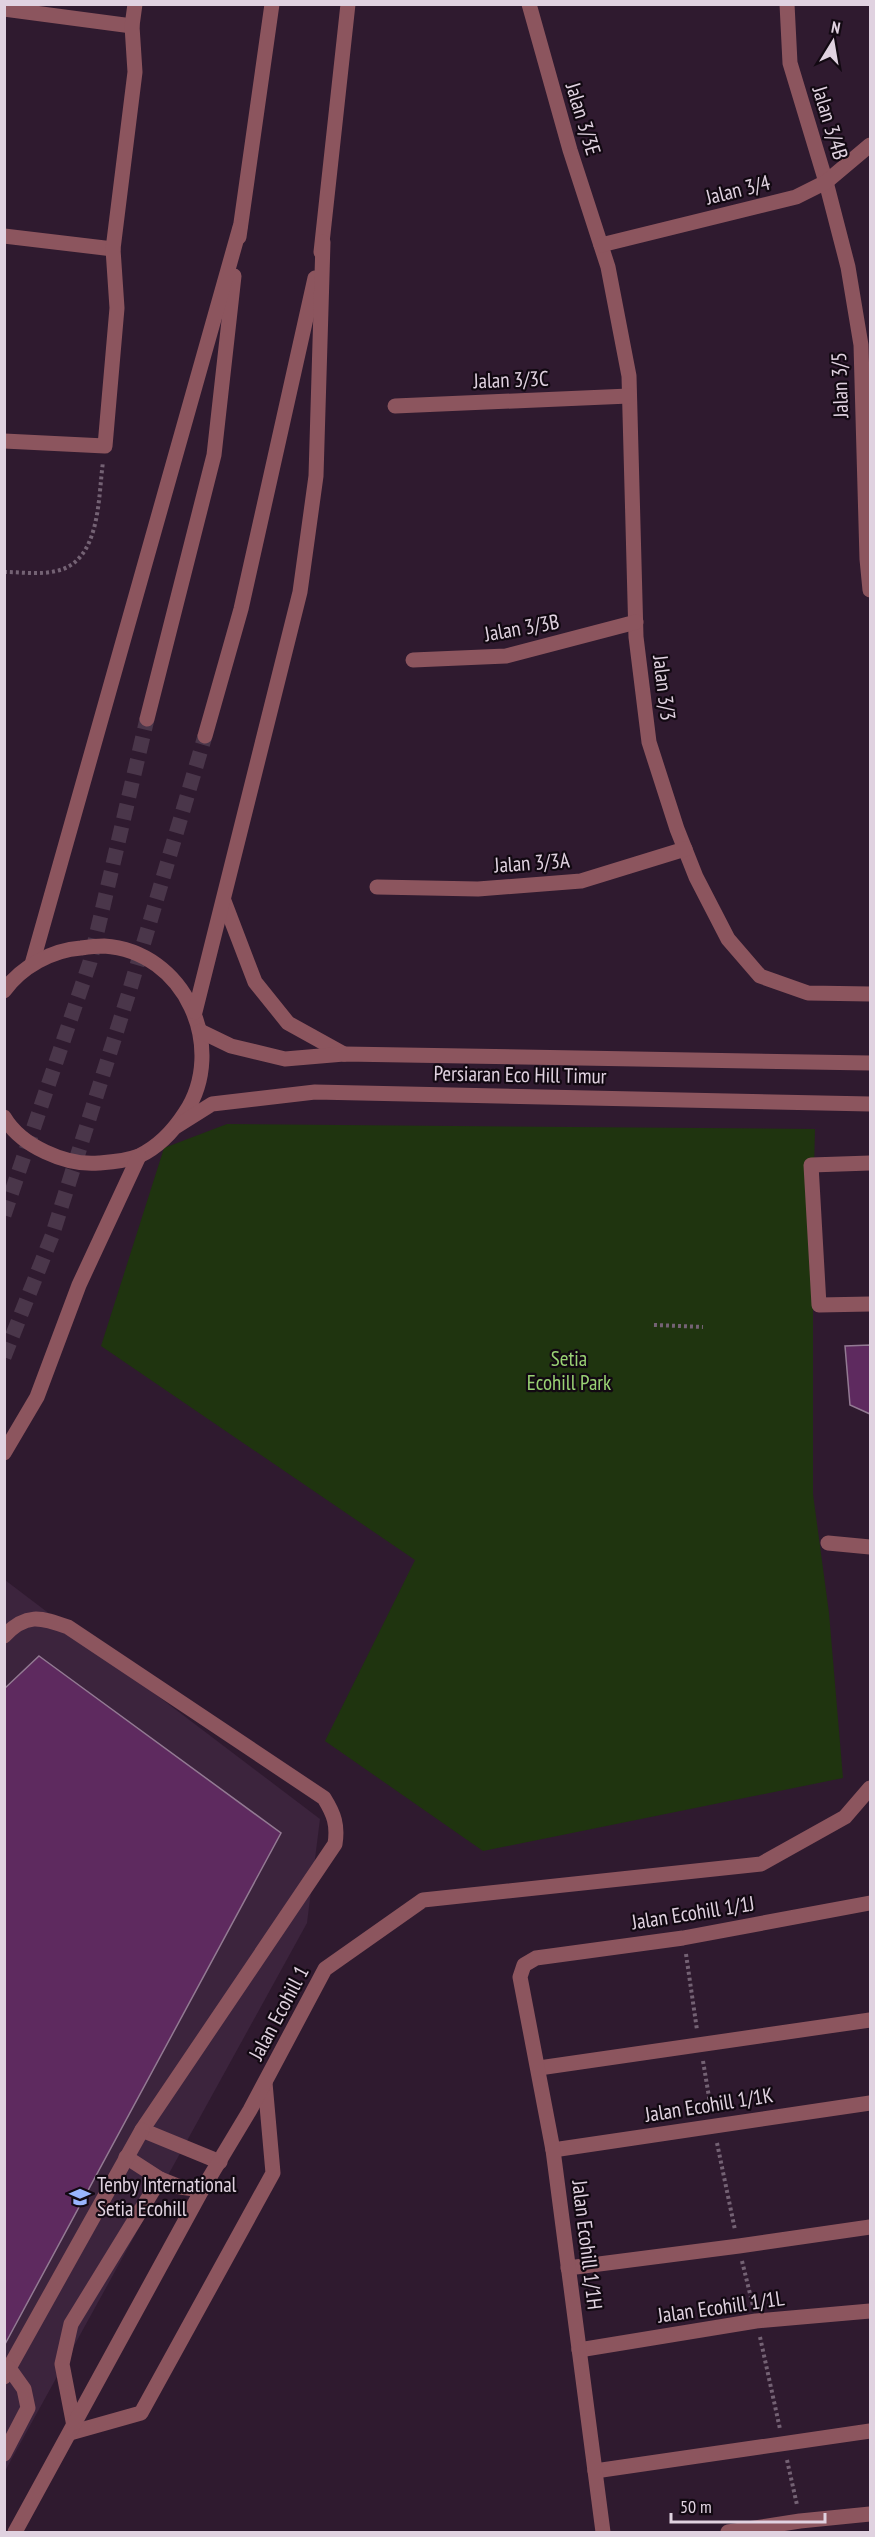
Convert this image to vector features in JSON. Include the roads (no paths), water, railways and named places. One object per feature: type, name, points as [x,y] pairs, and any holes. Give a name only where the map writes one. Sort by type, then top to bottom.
[{"type":"street","points":[[4,441],[105,446],[117,308],[113,249],[135,72],[132,26],[135,4]]},
{"type":"street","points":[[147,719],[214,454],[240,227],[272,4]]},
{"type":"street","points":[[195,1012],[300,592],[316,476],[323,242],[348,4]]},
{"type":"street","name":"Jalan 3/3E","points":[[529,4],[608,267]]},
{"type":"street","name":"Jalan 3/4B","points":[[786,4],[790,63],[826,182]]},
{"type":"street","points":[[4,9],[132,26]]},
{"type":"street","name":"Jalan 3/4","points":[[601,245],[796,197],[826,182],[870,145]]},
{"type":"street","name":"Jalan 3/5","points":[[826,182],[848,267],[861,345],[867,559],[870,590]]},
{"type":"street","points":[[32,964],[240,227]]},
{"type":"street","points":[[4,236],[113,249]]},
{"type":"street","points":[[205,736],[242,609],[323,242]]},
{"type":"street","name":"Jalan 3/3","points":[[608,267],[628,376],[636,622],[649,742],[685,849],[729,939],[760,976],[808,993],[870,994]]},
{"type":"street","name":"Jalan 3/3C","points":[[394,406],[629,396]]},
{"type":"street","name":"Jalan 3/3B","points":[[413,660],[506,656],[636,622]]},
{"type":"street","name":"Jalan 3/3A","points":[[377,887],[478,889],[581,881],[685,849]]},
{"type":"street","points":[[224,901],[255,982],[288,1023],[344,1054]]},
{"type":"street","points":[[4,1117],[35,1147],[61,1159],[89,1164],[139,1156],[177,1126],[193,1101],[202,1072],[203,1042],[195,1012],[180,987],[159,967],[133,953],[104,946],[67,949],[32,964],[5,990]]},
{"type":"street","name":"Persiaran Eco Hill Timur","points":[[200,1031],[231,1046],[285,1059],[344,1054],[870,1063]]},
{"type":"street","name":"Persiaran Eco Hill Timur","points":[[177,1126],[212,1104],[315,1092],[870,1104]]},
{"type":"street","points":[[4,1453],[37,1398],[79,1285],[139,1156]]},
{"type":"street","points":[[870,1163],[811,1165],[819,1305],[870,1304]]},
{"type":"street","points":[[828,1543],[870,1547]]},
{"type":"street","points":[[4,1636],[14,1626],[25,1620],[42,1618],[68,1627],[324,1798],[335,1817],[337,1831],[335,1844],[141,2130],[7,2372],[24,2390],[28,2408],[4,2454]]},
{"type":"street","name":"Jalan Ecohill 1","points":[[15,2532],[202,2190],[265,2083],[325,1969],[423,1900],[761,1864],[845,1817],[870,1788]]},
{"type":"street","name":"Jalan Ecohill 1/1J","points":[[524,1965],[536,1958],[683,1938],[870,1903]]},
{"type":"street","name":"Jalan Ecohill 1/1H","points":[[524,1965],[520,1977],[553,2150],[603,2532]]},
{"type":"street","points":[[539,2068],[870,2020]]},
{"type":"street","points":[[159,2179],[71,2324],[62,2364],[72,2429],[141,2413],[147,2403],[273,2173],[265,2083]]},
{"type":"street","name":"Jalan Ecohill 1/1K","points":[[553,2150],[870,2103]]},
{"type":"street","points":[[141,2130],[220,2162]]},
{"type":"street","points":[[126,2157],[159,2179],[180,2187],[202,2190]]},
{"type":"street","points":[[568,2268],[739,2247],[870,2227]]},
{"type":"street","name":"Jalan Ecohill 1/1L","points":[[579,2350],[756,2321],[870,2311]]},
{"type":"street","points":[[595,2471],[870,2431]]},
{"type":"street","points":[[728,2532],[800,2521],[870,2514]]},
{"type":"tunnel","points":[[4,1215],[90,962],[147,719]]},
{"type":"tunnel","points":[[4,1357],[52,1236],[130,989],[205,736]]},
{"type":"place","name":"Tenby International Setia Ecohill","points":[[80,2197]]},
{"type":"park label","name":"Setia Ecohill Park","points":[[569,1371]]}]
